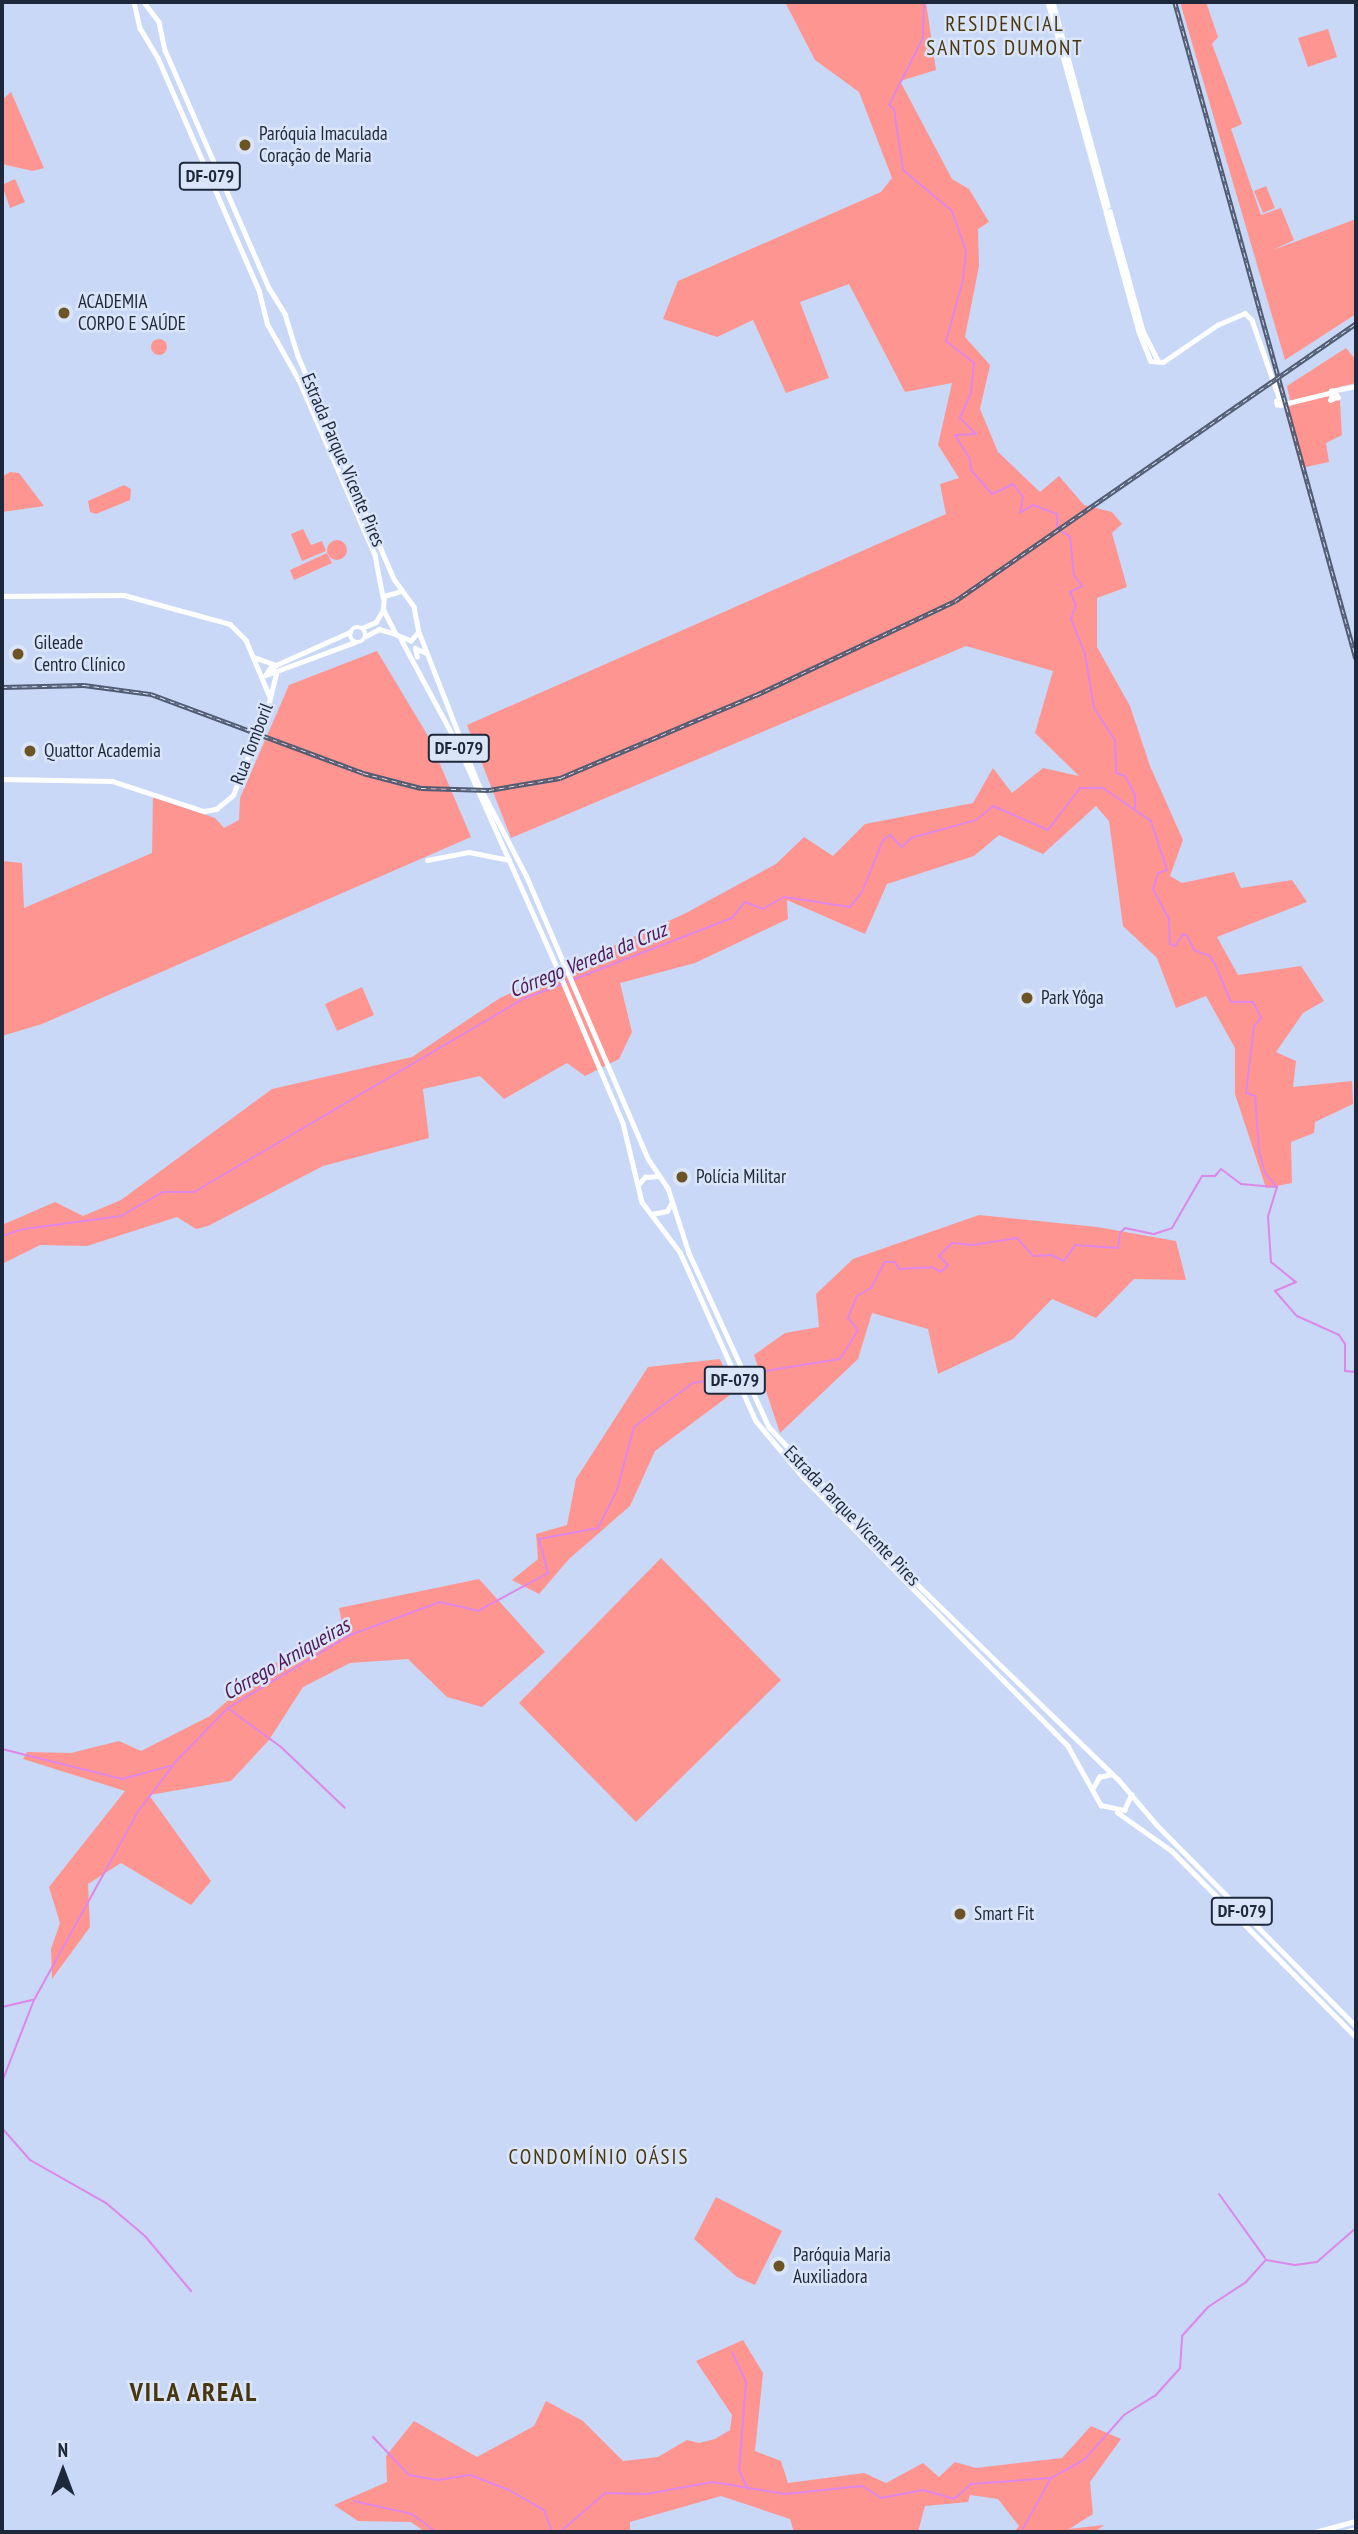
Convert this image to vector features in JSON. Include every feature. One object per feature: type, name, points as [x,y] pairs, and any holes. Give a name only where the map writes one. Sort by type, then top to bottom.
[{"type":"main road","name":"DF-079","points":[[134,2],[266,311],[268,325],[276,335]]},
{"type":"main road","name":"DF-079","points":[[144,2],[151,12],[277,305],[285,314],[288,328]]},
{"type":"main road","points":[[1051,2],[1148,354],[1156,364],[1245,313],[1252,320],[1273,372],[1280,401],[1292,404],[1356,387]]},
{"type":"main road","points":[[139,18],[143,12],[151,12]]},
{"type":"main road","points":[[150,41],[161,35]]},
{"type":"main road","points":[[266,311],[277,305]]},
{"type":"main road","points":[[276,335],[288,328]]},
{"type":"main road","name":"Estrada Parque Vicente Pires","points":[[288,328],[401,591]]},
{"type":"main road","name":"Estrada Parque Vicente Pires","points":[[276,335],[376,555],[383,598]]},
{"type":"main road","points":[[383,598],[392,591],[401,591]]},
{"type":"main road","name":"DF-079","points":[[401,591],[414,607],[419,632],[477,781],[526,875],[577,995],[672,1202]]},
{"type":"main road","points":[[2,596],[106,594],[177,606],[235,627],[253,656],[270,698]]},
{"type":"main road","name":"DF-079","points":[[383,598],[383,609],[396,635],[425,677],[558,970],[623,1123],[638,1185],[651,1214]]},
{"type":"main road","points":[[383,609],[376,622],[272,666],[265,675],[276,674],[355,642],[379,629],[396,635]]},
{"type":"main road","points":[[362,628],[366,636]]},
{"type":"main road","points":[[350,632],[355,642]]},
{"type":"main road","points":[[401,639],[411,640],[419,632]]},
{"type":"main road","points":[[425,677],[414,650],[418,646],[437,678]]},
{"type":"main road","points":[[253,656],[272,666],[276,674]]},
{"type":"main road","name":"Rua Tomboril","points":[[2,779],[112,781],[210,811],[233,795],[270,698],[276,674]]},
{"type":"main road","points":[[427,860],[469,852],[509,860]]},
{"type":"main road","points":[[638,1185],[647,1176],[660,1176]]},
{"type":"main road","points":[[651,1214],[664,1213],[672,1202]]},
{"type":"main road","name":"Estrada Parque Vicente Pires","points":[[672,1202],[689,1253],[765,1420],[786,1448],[888,1554],[1112,1774]]},
{"type":"main road","name":"Estrada Parque Vicente Pires","points":[[651,1214],[680,1252],[763,1433],[1068,1746],[1093,1788]]},
{"type":"main road","points":[[872,1547],[881,1545]]},
{"type":"main road","points":[[880,1556],[888,1554]]},
{"type":"main road","name":"DF-079","points":[[1112,1774],[1356,2026]]},
{"type":"main road","points":[[1093,1788],[1102,1775],[1112,1774]]},
{"type":"main road","name":"DF-079","points":[[1093,1788],[1101,1805],[1113,1810],[1172,1851],[1356,2037]]},
{"type":"main road","points":[[1113,1810],[1128,1808],[1131,1794]]},
{"type":"main road","points":[[1295,1975],[1300,1970]]},
{"type":"main road","points":[[1301,1982],[1307,1977]]},
{"type":"main road","points":[[1315,2532],[1356,2521]]},
{"type":"main road","points":[[1345,2532],[1356,2529]]},
{"type":"shaded area","points":[[785,2],[926,2],[936,70],[900,81],[952,179],[969,189],[989,222],[978,229],[979,266],[965,337],[990,365],[980,409],[998,452],[1040,492],[1059,476],[1084,505],[1112,512],[1122,524],[1112,533],[1127,587],[1097,598],[1097,647],[1130,706],[1150,766],[1183,840],[1170,876],[1182,883],[1234,872],[1241,888],[1292,880],[1307,902],[1217,937],[1238,975],[1301,966],[1324,1001],[1303,1013],[1276,1052],[1296,1061],[1293,1087],[1352,1081],[1353,1104],[1315,1122],[1314,1133],[1291,1142],[1292,1183],[1266,1188],[1235,1094],[1235,1048],[1206,996],[1176,1008],[1157,958],[1123,926],[1109,821],[1096,806],[1043,854],[999,835],[974,856],[887,884],[865,934],[787,900],[788,919],[695,963],[620,983],[632,1032],[619,1059],[585,1076],[567,1063],[504,1099],[480,1076],[423,1089],[429,1138],[323,1166],[208,1226],[196,1229],[177,1217],[87,1246],[40,1245],[2,1264],[2,1225],[55,1202],[83,1216],[121,1200],[272,1089],[412,1057],[500,998],[686,913],[776,864],[804,837],[833,856],[865,824],[973,803],[993,768],[1012,793],[1043,768],[1079,776],[1035,733],[1053,671],[966,646],[511,838],[467,725],[946,514],[940,484],[959,478],[938,445],[952,383],[905,392],[849,284],[800,302],[829,378],[786,393],[753,320],[717,337],[663,319],[678,281],[881,192],[892,178],[859,92],[815,60]]},
{"type":"shaded area","points":[[1180,2],[1206,2],[1218,37],[1212,44],[1242,124],[1231,129],[1261,215],[1281,208],[1294,240],[1273,250],[1356,219],[1356,314],[1285,360]]},
{"type":"shaded area","points":[[1328,29],[1337,57],[1308,67],[1298,38]]},
{"type":"shaded area","points":[[11,92],[44,168],[33,171],[2,164],[2,100]]},
{"type":"shaded area","points":[[15,179],[25,202],[10,208],[2,185]]},
{"type":"shaded area","points":[[1266,186],[1275,208],[1263,213],[1254,191]]},
{"type":"shaded area","points":[[156,339],[162,339],[167,347],[165,353],[156,355],[151,350],[151,344]]},
{"type":"shaded area","points":[[1346,348],[1356,360],[1356,383],[1339,387],[1342,435],[1326,443],[1329,462],[1301,468],[1285,410],[1291,405],[1287,386]]},
{"type":"shaded area","points":[[10,472],[19,473],[44,506],[2,512],[2,477]]},
{"type":"shaded area","points":[[124,485],[131,489],[130,500],[96,514],[90,512],[88,501]]},
{"type":"shaded area","points":[[303,529],[311,545],[322,541],[326,551],[302,561],[291,534]]},
{"type":"shaded area","points":[[337,540],[344,543],[347,550],[344,557],[337,560],[330,557],[327,550],[330,543]]},
{"type":"shaded area","points":[[327,553],[332,563],[294,580],[290,570]]},
{"type":"shaded area","points":[[377,651],[428,736],[471,837],[42,1024],[2,1036],[2,861],[22,863],[24,908],[152,853],[153,797],[215,818],[224,828],[239,820],[240,798],[289,685]]},
{"type":"shaded area","points":[[362,987],[374,1015],[337,1031],[325,1004]]},
{"type":"shaded area","points":[[979,1215],[1097,1227],[1176,1241],[1186,1280],[1134,1279],[1096,1318],[1052,1299],[1013,1339],[938,1374],[928,1329],[872,1313],[858,1359],[780,1433],[754,1355],[785,1333],[819,1327],[816,1294],[853,1259]]},
{"type":"shaded area","points":[[720,1359],[734,1392],[655,1451],[630,1506],[569,1559],[539,1594],[512,1580],[538,1559],[536,1534],[567,1525],[576,1479],[648,1367]]},
{"type":"shaded area","points":[[661,1558],[781,1680],[636,1822],[519,1703]]},
{"type":"shaded area","points":[[479,1579],[545,1652],[482,1707],[447,1697],[408,1659],[350,1663],[303,1687],[269,1740],[231,1781],[149,1795],[211,1881],[191,1905],[121,1863],[88,1884],[90,1927],[52,1979],[51,1949],[60,1923],[49,1887],[125,1791],[23,1759],[27,1752],[71,1753],[119,1741],[141,1751],[210,1716],[264,1669],[343,1628],[339,1608]]},
{"type":"shaded area","points":[[716,2197],[782,2231],[755,2285],[737,2277],[694,2239]]},
{"type":"shaded area","points":[[743,2340],[763,2373],[755,2451],[781,2461],[788,2483],[864,2473],[886,2483],[923,2463],[939,2477],[955,2462],[976,2468],[1062,2458],[1091,2426],[1121,2439],[1090,2482],[1093,2514],[1069,2529],[1104,2525],[1095,2532],[1014,2532],[1019,2526],[998,2499],[970,2495],[968,2502],[925,2506],[918,2532],[794,2532],[790,2519],[721,2496],[630,2522],[630,2532],[425,2532],[411,2522],[358,2521],[334,2505],[387,2482],[386,2456],[414,2421],[477,2457],[534,2426],[546,2401],[583,2421],[623,2461],[658,2457],[687,2440],[699,2443],[715,2439],[730,2430],[732,2415],[696,2361]]},
{"type":"waterway","points":[[924,2],[923,38],[889,105],[894,109],[903,170],[952,211],[966,251],[963,280],[946,341],[974,363],[971,393],[960,418],[976,434],[955,435],[970,459],[971,470],[992,494],[1013,484],[1023,497],[1020,513],[1033,505],[1057,514],[1057,528],[1070,537],[1074,575],[1082,586],[1070,592],[1076,605],[1071,619],[1085,654],[1094,708],[1115,740],[1116,773],[1125,776],[1135,795],[1135,808]]},
{"type":"waterway","name":"Córrego Vereda da Cruz","points":[[2,1236],[24,1229],[121,1216],[163,1192],[194,1192],[523,999],[732,918],[745,902],[763,909],[784,897],[850,907],[862,892],[883,840],[890,835],[902,847],[911,838],[976,820],[993,806],[1048,830],[1080,788],[1103,788],[1151,821],[1167,870],[1158,873],[1153,889],[1169,919],[1170,944],[1175,946],[1183,934],[1187,936],[1194,950],[1210,956],[1231,1002],[1253,1002],[1261,1018],[1254,1026],[1246,1093],[1255,1096],[1259,1151],[1265,1173],[1277,1187],[1268,1217],[1271,1262],[1296,1282],[1275,1291],[1297,1316],[1339,1335],[1345,1344],[1345,1371],[1356,1372]]},
{"type":"waterway","name":"Córrego Arniqueiras","points":[[747,1374],[840,1359],[858,1330],[848,1318],[857,1296],[871,1288],[885,1262],[895,1262],[899,1269],[932,1267],[941,1272],[948,1265],[939,1256],[952,1243],[972,1245],[1017,1238],[1033,1256],[1051,1255],[1064,1261],[1075,1245],[1118,1248],[1120,1233],[1125,1228],[1154,1234],[1172,1228],[1202,1176],[1215,1176],[1221,1169],[1241,1184],[1276,1187]]},
{"type":"waterway","name":"Córrego Arniqueiras","points":[[2,2082],[34,2000],[139,1810],[178,1759],[228,1708],[350,1635],[440,1602],[478,1611],[548,1573],[539,1539],[598,1528],[617,1490],[634,1427],[693,1383],[725,1378]]},
{"type":"waterway","points":[[229,1709],[281,1747],[345,1808]]},
{"type":"waterway","points":[[2,1749],[122,1779],[170,1766]]},
{"type":"waterway","points":[[2,2007],[33,2000]]},
{"type":"waterway","points":[[2,2128],[30,2160],[106,2203],[145,2236],[191,2291]]},
{"type":"waterway","points":[[1219,2194],[1265,2258]]},
{"type":"waterway","points":[[1021,2532],[1051,2478],[1085,2459],[1124,2415],[1155,2396],[1180,2368],[1182,2336],[1208,2307],[1246,2282],[1266,2260],[1295,2265],[1317,2262],[1356,2228]]},
{"type":"waterway","points":[[732,2352],[746,2382],[739,2470],[748,2489]]},
{"type":"waterway","points":[[373,2437],[409,2475],[438,2480],[470,2475],[509,2490],[544,2510],[552,2532]]},
{"type":"waterway","points":[[560,2532],[605,2493],[646,2494],[713,2482],[785,2494],[862,2486],[881,2498],[923,2490],[954,2499],[971,2484],[1051,2478]]},
{"type":"waterway","points":[[354,2501],[412,2514],[436,2532]]},
{"type":"railway","points":[[1175,2],[1356,658]]},
{"type":"railway","points":[[2,687],[84,685],[151,694],[363,773],[421,788],[489,790],[560,778],[756,695],[955,601],[1356,323]]},
{"type":"place","name":"Paróquia Imaculada Coração de Maria","points":[[245,145]]},
{"type":"place","name":"ACADEMIA CORPO E SAÚDE","points":[[64,313]]},
{"type":"place","name":"Gileade Centro Clínico","points":[[18,654]]},
{"type":"place","name":"Quattor Academia","points":[[30,751]]},
{"type":"place","name":"Park Yôga","points":[[1027,998]]},
{"type":"place","name":"Polícia Militar","points":[[682,1177]]},
{"type":"place","name":"Smart Fit","points":[[960,1914]]},
{"type":"place","name":"Paróquia Maria Auxiliadora","points":[[779,2266]]},
{"type":"district","name":"RESIDENCIAL SANTOS DUMONT","points":[[1005,36]]},
{"type":"district","name":"CONDOMÍNIO OÁSIS","points":[[599,2157]]},
{"type":"district","name":"VILA AREAL","points":[[194,2392]]}]
